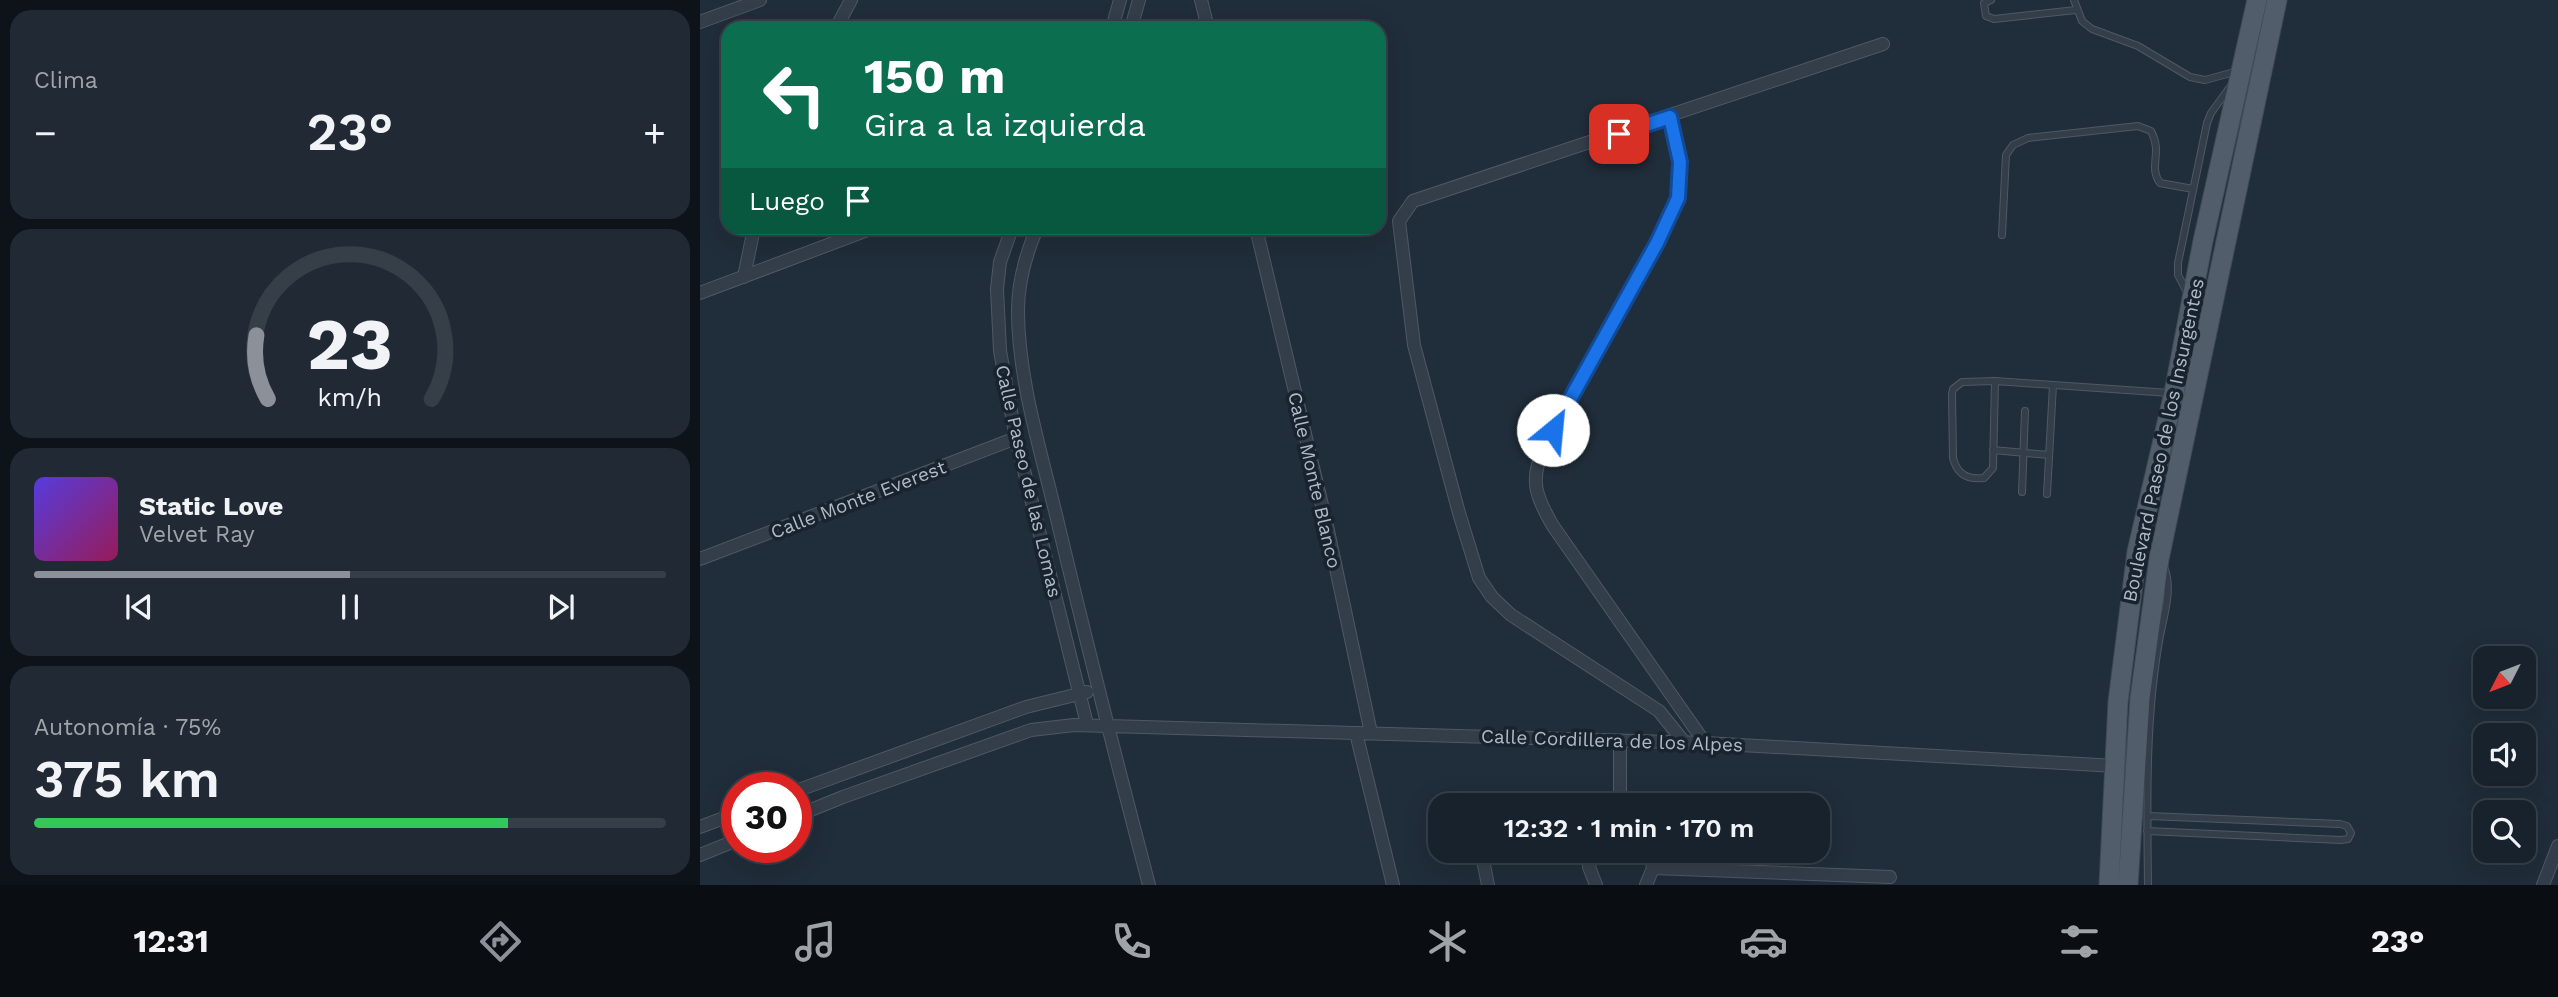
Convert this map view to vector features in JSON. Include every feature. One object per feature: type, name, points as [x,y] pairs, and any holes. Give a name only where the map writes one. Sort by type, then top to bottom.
[{"type":"main road","name":"Boulevard Paseo de los Insurgentes","points":[[2109,885],[2118,702],[2137,552],[2174,393],[2203,241],[2257,0]]},
{"type":"main road","name":"Boulevard Paseo de los Insurgentes","points":[[2128,885],[2140,698],[2159,558],[2277,0]]},
{"type":"street","points":[[700,22],[760,0]]},
{"type":"street","points":[[840,21],[851,0]]},
{"type":"street","points":[[1114,21],[1120,0]]},
{"type":"street","points":[[1133,21],[1139,0]]},
{"type":"street","points":[[1201,0],[1206,21]]},
{"type":"street","points":[[1684,742],[1659,711],[1510,615],[1492,597],[1479,578],[1414,345],[1399,221],[1413,201],[1883,44]]},
{"type":"street","points":[[1670,117],[1680,162],[1678,198],[1657,243],[1544,448],[1534,479],[1539,499],[1553,526],[1705,743]]},
{"type":"street","points":[[744,277],[753,235]]},
{"type":"street","points":[[700,293],[855,235]]},
{"type":"street","name":"Calle Paseo de las Lomas","points":[[1010,235],[1000,262],[996,313],[1000,351],[1016,438],[1087,724]]},
{"type":"street","name":"Calle Paseo de las Lomas","points":[[1034,235],[1024,262],[1020,286],[1020,349],[1036,431],[1098,691],[1149,885]]},
{"type":"street","name":"Calle Monte Blanco","points":[[1258,235],[1327,526],[1371,733]]},
{"type":"street","name":"Calle Monte Everest","points":[[700,559],[1016,438]]},
{"type":"street","points":[[812,785],[1026,707],[1079,692],[1098,691]]},
{"type":"street","points":[[812,810],[1031,730],[1087,724],[1107,726]]},
{"type":"street","name":"Calle Cordillera de los Alpes","points":[[1107,726],[1684,742],[2116,766]]},
{"type":"street","points":[[1356,733],[1392,885]]},
{"type":"street","points":[[1620,741],[1620,793]]},
{"type":"street","points":[[700,827],[721,819]]},
{"type":"street","points":[[2543,885],[2558,845]]},
{"type":"street","points":[[700,855],[721,846]]},
{"type":"street","points":[[1484,863],[1488,885]]},
{"type":"street","points":[[1590,863],[1596,885]]},
{"type":"street","points":[[1646,885],[1653,868],[1652,863]]},
{"type":"street","points":[[1653,868],[1890,877]]},
{"type":"lane","points":[[1991,0],[1984,2],[1983,6],[1986,16],[1994,19],[2076,10]]},
{"type":"lane","points":[[2074,0],[2082,21],[2092,29],[2138,46],[2190,77],[2205,80],[2241,72]]},
{"type":"lane","points":[[2193,301],[2180,281],[2177,268],[2193,189],[2211,113],[2241,72]]},
{"type":"lane","points":[[2002,235],[2006,155],[2013,145],[2028,138],[2138,125],[2151,131],[2158,143],[2154,175],[2160,183],[2193,189]]},
{"type":"lane","points":[[1995,381],[1993,468],[1984,478],[1969,477],[1958,471],[1953,457],[1952,394],[1956,384],[1995,381],[2174,393]]},
{"type":"lane","points":[[2047,494],[2053,385]]},
{"type":"lane","points":[[2022,492],[2025,411]]},
{"type":"lane","points":[[1993,450],[2049,455]]},
{"type":"lane","points":[[2148,885],[2149,729],[2154,673],[2169,583],[2166,569],[2159,558]]},
{"type":"lane","points":[[2147,831],[2341,840],[2348,839],[2351,833],[2347,827],[2340,824],[2149,816]]},
{"type":"route","points":[[1553,430],[1615,321],[1678,198],[1680,162],[1670,117],[1619,134]]}]
